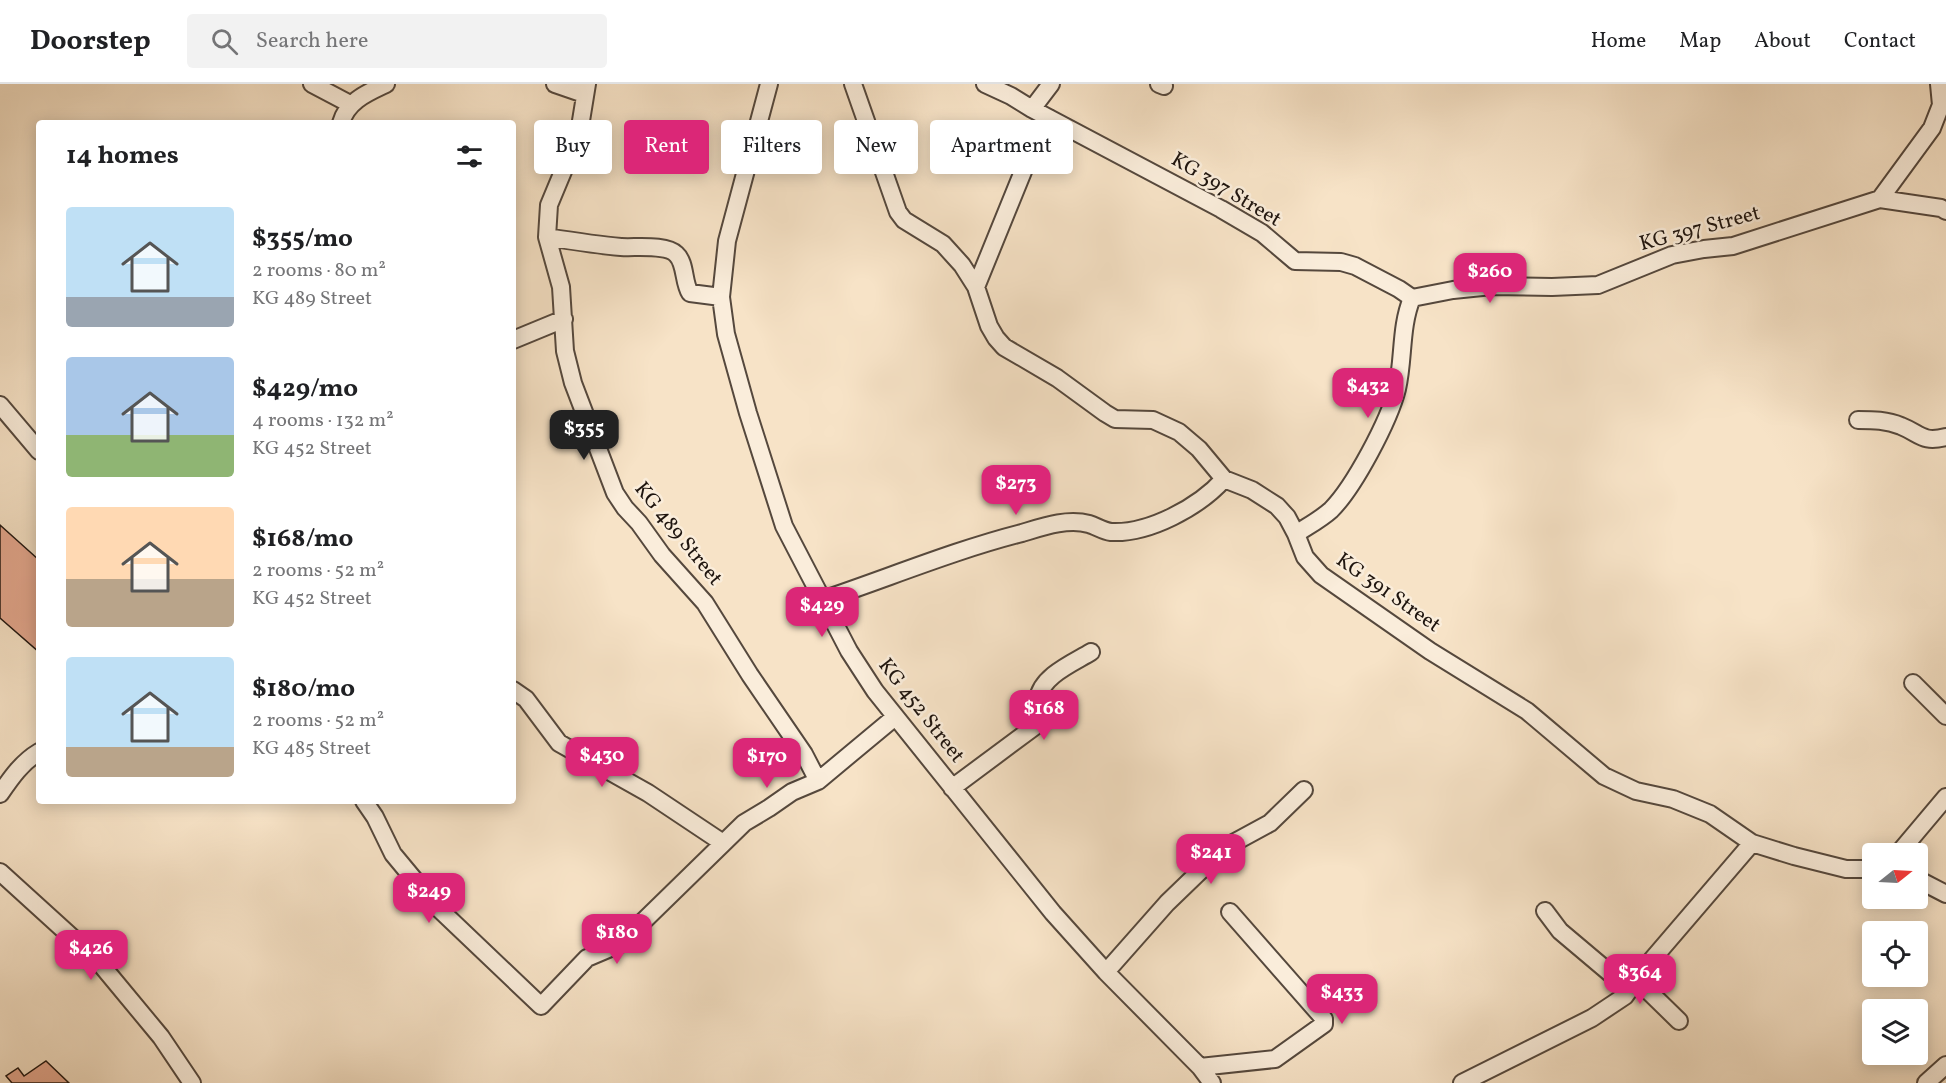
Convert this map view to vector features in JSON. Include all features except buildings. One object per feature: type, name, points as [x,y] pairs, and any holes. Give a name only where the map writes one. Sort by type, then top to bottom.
[{"type":"street","points":[[312,84],[350,104]]},
{"type":"street","points":[[342,120],[350,104],[386,84]]},
{"type":"street","points":[[555,84],[586,89]]},
{"type":"street","points":[[763,84],[769,84]]},
{"type":"street","name":"KG 452 Street","points":[[769,84],[727,241],[721,297],[726,334],[784,526],[849,651],[875,691],[1053,914],[1106,972],[1200,1067],[1212,1083]]},
{"type":"street","name":"KG 391 Street","points":[[852,84],[898,212],[904,220],[943,244],[962,265],[976,287],[989,326],[1004,347],[1057,378],[1115,419],[1153,420],[1179,432],[1199,449],[1224,479],[1252,490],[1277,506],[1287,516],[1305,557],[1321,575],[1430,651],[1527,711],[1604,776],[1636,791],[1673,799],[1710,814],[1752,843],[1846,869],[1862,869]]},
{"type":"street","name":"KG 397 Street","points":[[985,84],[1221,209],[1262,233],[1295,261],[1341,262],[1355,266],[1400,289],[1412,298],[1453,290],[1492,286],[1598,285],[1672,255],[1733,246],[1880,199]]},
{"type":"street","points":[[1032,109],[1051,84]]},
{"type":"street","points":[[1939,84],[1941,105],[1932,128],[1880,199],[1941,208],[1946,211]]},
{"type":"street","name":"KG 489 Street","points":[[586,89],[579,133],[549,205],[547,237],[561,287],[565,351],[573,383],[615,493],[662,555],[705,603],[750,675],[804,754],[818,781]]},
{"type":"street","points":[[976,287],[1035,142],[1049,118]]},
{"type":"street","points":[[547,237],[671,251],[677,254],[681,262],[690,293],[721,297]]},
{"type":"street","points":[[1296,534],[1329,512],[1345,494],[1385,424],[1397,390],[1404,323],[1412,298]]},
{"type":"street","points":[[516,339],[564,319]]},
{"type":"street","points":[[0,405],[36,447]]},
{"type":"street","points":[[1858,420],[1880,420],[1902,426],[1921,438],[1933,440],[1946,437]]},
{"type":"street","points":[[822,600],[1002,538],[1053,525],[1077,522],[1111,532],[1135,529],[1159,522],[1187,510],[1215,489],[1224,479]]},
{"type":"street","points":[[952,788],[1034,727],[1038,719],[1038,699],[1042,687],[1051,678],[1091,652]]},
{"type":"street","points":[[1913,683],[1946,716]]},
{"type":"street","points":[[516,692],[526,699],[559,743],[648,793],[723,843]]},
{"type":"street","points":[[366,804],[393,854],[436,908],[542,1006],[587,958],[620,944],[744,823],[792,792],[818,781],[896,717]]},
{"type":"street","points":[[0,794],[15,772],[36,754]]},
{"type":"street","points":[[1106,972],[1167,903],[1224,848],[1270,823],[1305,790]]},
{"type":"street","points":[[1907,843],[1946,797]]},
{"type":"street","points":[[1461,1083],[1592,1018],[1624,996],[1644,969],[1752,843]]},
{"type":"street","points":[[0,872],[98,962],[161,1037],[192,1083]]},
{"type":"street","points":[[1928,885],[1946,894]]},
{"type":"street","points":[[1545,911],[1568,939],[1679,1021]]},
{"type":"street","points":[[1200,1067],[1275,1059],[1324,1024],[1324,1019],[1230,912]]},
{"type":"street","points":[[1926,1083],[1946,1065]]}]
